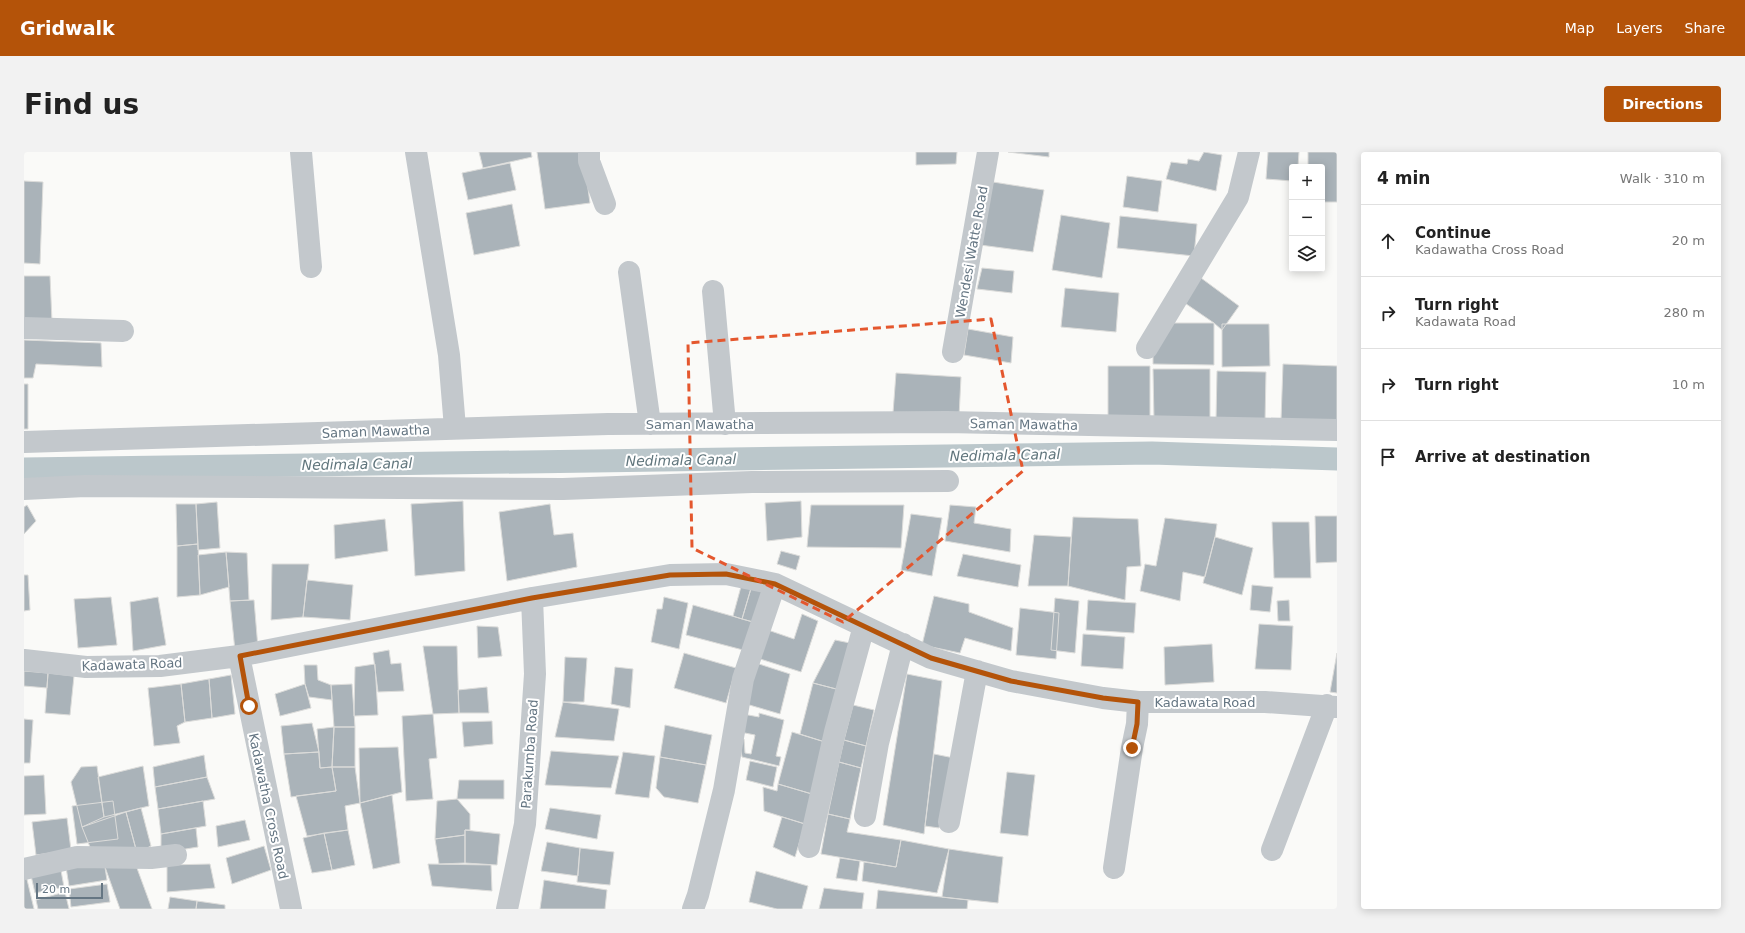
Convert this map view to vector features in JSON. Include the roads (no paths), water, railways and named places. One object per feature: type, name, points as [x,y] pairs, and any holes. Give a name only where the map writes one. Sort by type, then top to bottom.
[{"type":"street","points":[[301,152],[311,267]]},
{"type":"street","points":[[416,152],[448,355],[455,428]]},
{"type":"street","points":[[589,152],[589,161],[605,204]]},
{"type":"street","name":"Wendesi Watte Road","points":[[953,352],[988,152]]},
{"type":"street","points":[[1147,348],[1238,197],[1249,152]]},
{"type":"street","points":[[629,272],[650,424]]},
{"type":"street","points":[[713,290],[725,424]]},
{"type":"street","points":[[24,328],[123,331]]},
{"type":"street","name":"Saman Mawatha","points":[[24,442],[455,428],[650,424],[947,422],[1337,430]]},
{"type":"street","points":[[24,489],[85,486],[563,489],[752,482],[948,481]]},
{"type":"street","name":"Kadawata Road","points":[[24,660],[86,667],[160,666],[240,656],[532,598],[670,575],[726,574],[775,584],[931,658],[1011,681],[1103,698],[1138,702],[1265,702],[1332,706]]},
{"type":"street","points":[[693,909],[698,895],[724,790],[743,679],[775,584]]},
{"type":"street","name":"Parakumba Road","points":[[508,909],[525,824],[535,674],[532,598]]},
{"type":"street","points":[[809,847],[835,732],[864,626]]},
{"type":"street","points":[[865,816],[878,743],[903,644]]},
{"type":"street","name":"Kadawatha Cross Road","points":[[240,656],[291,909]]},
{"type":"street","points":[[949,822],[977,671]]},
{"type":"street","points":[[1114,868],[1137,724],[1138,702]]},
{"type":"street","points":[[1272,850],[1332,706]]},
{"type":"street","points":[[24,869],[77,857],[151,858],[176,855]]},
{"type":"waterway","name":"Nedimala Canal","points":[[24,469],[1152,453],[1337,459]]}]
